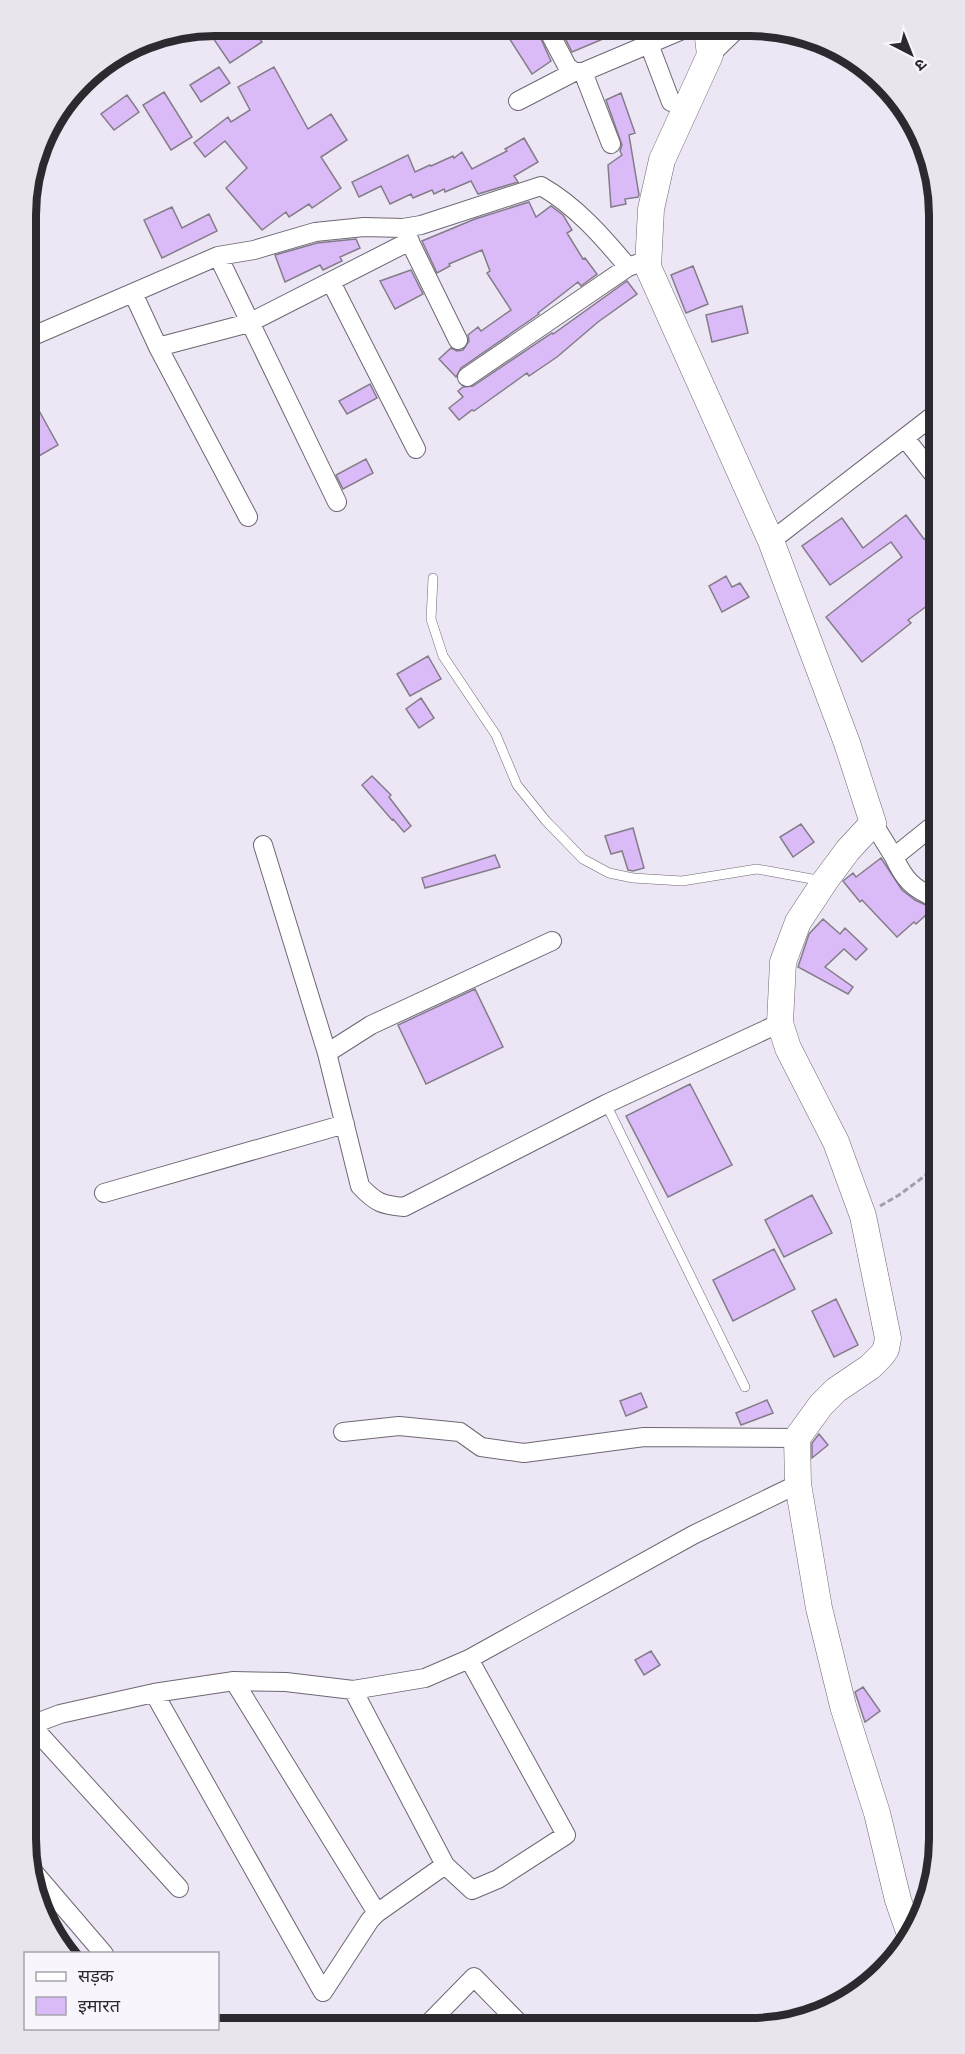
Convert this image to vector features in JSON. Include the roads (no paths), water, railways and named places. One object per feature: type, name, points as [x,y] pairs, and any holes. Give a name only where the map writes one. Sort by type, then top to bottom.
[{"type":"street","points":[[551,36],[567,66],[578,72],[611,144]]},
{"type":"street","points":[[518,101],[578,72],[668,36]]},
{"type":"street","points":[[708,36],[710,55]]},
{"type":"street","points":[[467,377],[638,264],[662,160],[710,55],[730,36]]},
{"type":"street","points":[[649,44],[671,102]]},
{"type":"street","points":[[158,347],[249,323],[331,282],[407,234],[431,222],[541,186],[557,195],[638,264],[648,267],[771,541],[847,743],[873,823],[900,870],[918,891],[929,895]]},
{"type":"street","points":[[36,335],[218,256],[254,250],[315,232],[364,227],[407,234]]},
{"type":"street","points":[[407,234],[458,340]]},
{"type":"street","points":[[218,256],[337,502]]},
{"type":"street","points":[[331,282],[416,448]]},
{"type":"street","points":[[133,293],[158,347],[248,518]]},
{"type":"street","points":[[771,541],[929,419]]},
{"type":"street","points":[[905,438],[929,469]]},
{"type":"street","points":[[873,823],[848,850],[798,922],[783,962],[780,1023],[788,1048],[836,1142],[863,1216],[888,1338],[886,1349],[870,1367],[836,1390],[821,1405],[796,1438],[798,1484],[819,1608],[843,1706],[877,1813],[898,1900],[907,1925]]},
{"type":"street","points":[[894,857],[929,829]]},
{"type":"street","points":[[263,845],[327,1053],[360,1186],[372,1199],[384,1205],[404,1207],[606,1104],[780,1023]]},
{"type":"street","points":[[327,1053],[371,1025],[552,941]]},
{"type":"street","points":[[104,1193],[345,1124]]},
{"type":"street","points":[[343,1432],[399,1426],[460,1432],[482,1447],[524,1453],[644,1437],[796,1438]]},
{"type":"street","points":[[36,1723],[60,1714],[154,1693],[234,1681],[286,1682],[353,1690],[425,1678],[470,1659],[693,1535],[798,1484]]},
{"type":"street","points":[[353,1690],[445,1865],[472,1890],[498,1879],[566,1835],[470,1659]]},
{"type":"street","points":[[234,1681],[377,1913]]},
{"type":"street","points":[[154,1693],[323,1992],[370,1920],[445,1865]]},
{"type":"street","points":[[36,1729],[179,1888]]},
{"type":"street","points":[[41,1880],[103,1952]]},
{"type":"street","points":[[434,2018],[474,1977],[514,2018]]},
{"type":"lane","points":[[433,578],[430,619],[443,656],[496,735],[517,785],[546,821],[583,859],[609,873],[633,878],[682,881],[758,869],[825,881]]},
{"type":"lane","points":[[606,1104],[746,1387]]}]
